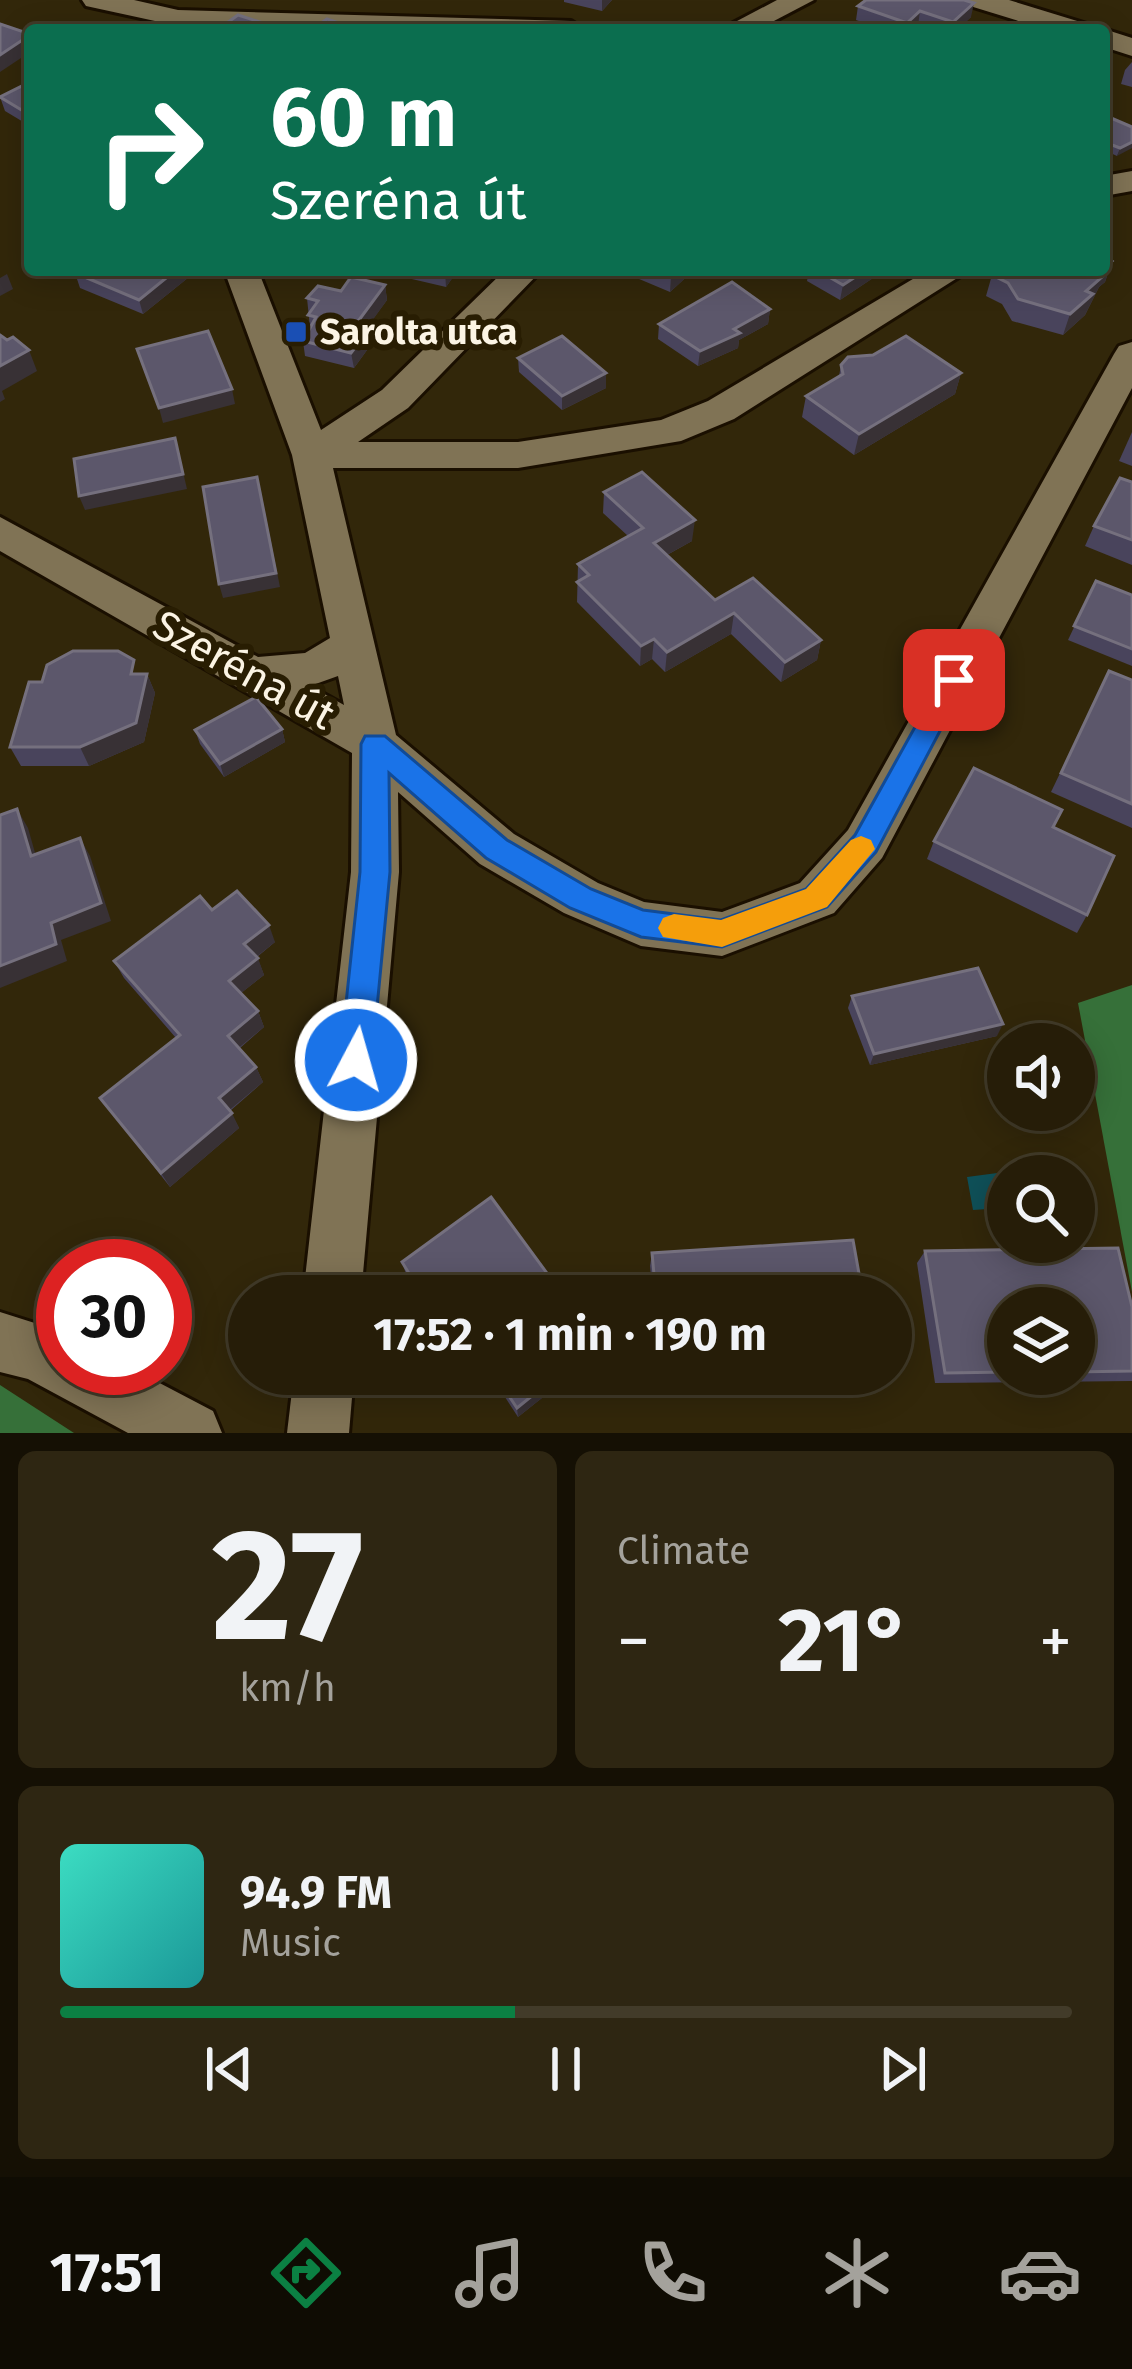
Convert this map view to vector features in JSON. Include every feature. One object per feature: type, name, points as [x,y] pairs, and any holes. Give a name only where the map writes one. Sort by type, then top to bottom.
[{"type":"street","points":[[67,0],[89,24]]},
{"type":"street","points":[[96,0],[178,18],[218,9],[470,24]]},
{"type":"street","points":[[747,24],[800,0]]},
{"type":"street","points":[[980,0],[1058,24]]},
{"type":"street","points":[[243,276],[311,454],[375,744],[375,872],[334,1275]]},
{"type":"street","points":[[311,454],[395,399],[519,276]]},
{"type":"street","points":[[311,454],[518,455],[668,432],[721,410],[943,276]]},
{"type":"street","name":"Szeréna út","points":[[0,532],[375,744],[496,849],[581,898],[641,924],[722,934],[817,898],[865,844],[1132,354]]},
{"type":"street","points":[[395,399],[410,432],[446,456]]},
{"type":"street","points":[[250,674],[302,674],[336,658],[352,643]]},
{"type":"street","points":[[0,1342],[36,1351]]},
{"type":"street","points":[[120,1395],[190,1433]]},
{"type":"street","points":[[318,1433],[322,1395]]},
{"type":"green space","points":[[1132,985],[1132,1292],[1095,1094],[1095,1023],[1082,1023],[1078,1003]]},
{"type":"green space","points":[[0,1385],[74,1433],[0,1433]]},
{"type":"water","points":[[987,1174],[987,1209],[973,1210],[967,1177]]},
{"type":"building","points":[[866,0],[974,3],[953,22],[920,11],[907,23],[858,6]]},
{"type":"building","points":[[238,15],[266,24],[225,24]]},
{"type":"building","points":[[0,24],[24,32],[24,39],[0,55]]},
{"type":"building","points":[[24,85],[24,111],[0,97]]},
{"type":"building","points":[[1110,118],[1132,127],[1132,142],[1120,148],[1110,144]]},
{"type":"building","points":[[82,276],[169,276],[139,300]]},
{"type":"building","points":[[827,276],[857,276],[843,285]]},
{"type":"building","points":[[994,276],[1102,277],[1086,291],[1093,294],[1070,314],[1018,299],[1008,283]]},
{"type":"building","points":[[351,277],[385,285],[359,320],[373,324],[351,353],[303,341],[316,317],[308,315],[318,301],[307,298],[318,286],[341,291]]},
{"type":"building","points":[[732,282],[770,309],[734,329],[740,333],[700,351],[659,324]]},
{"type":"building","points":[[208,331],[232,389],[159,408],[137,349]]},
{"type":"building","points":[[0,335],[7,340],[13,337],[29,350],[0,366]]},
{"type":"building","points":[[562,336],[606,373],[562,396],[518,358]]},
{"type":"building","points":[[906,336],[961,373],[859,434],[806,396],[843,374],[841,365],[848,357],[873,355]]},
{"type":"building","points":[[175,438],[183,474],[79,496],[74,459]]},
{"type":"building","points":[[642,472],[695,520],[654,543],[715,600],[753,578],[821,640],[785,662],[734,613],[667,652],[654,639],[641,646],[577,582],[589,575],[578,564],[643,528],[604,492]]},
{"type":"building","points":[[257,477],[276,573],[219,584],[203,487]]},
{"type":"building","points":[[1120,478],[1132,482],[1132,540],[1094,526]]},
{"type":"building","points":[[1096,581],[1132,595],[1132,649],[1074,626]]},
{"type":"building","points":[[73,651],[118,651],[134,660],[131,674],[147,674],[136,723],[80,747],[10,747],[29,682],[42,682],[47,665]]},
{"type":"building","points":[[1109,671],[1132,680],[1132,804],[1061,773]]},
{"type":"building","points":[[256,697],[282,729],[220,764],[195,730]]},
{"type":"building","points":[[974,768],[1062,810],[1053,827],[1114,856],[1087,915],[934,841]]},
{"type":"building","points":[[17,809],[31,856],[80,838],[101,903],[51,923],[56,944],[0,966],[0,815]]},
{"type":"building","points":[[237,891],[269,925],[244,944],[258,958],[229,981],[258,1011],[228,1036],[256,1067],[219,1098],[232,1113],[161,1173],[100,1098],[180,1035],[114,961],[200,896],[212,910]]},
{"type":"building","points":[[978,968],[1003,1023],[987,1023],[987,1028],[874,1054],[852,996]]},
{"type":"building","points":[[491,1197],[548,1275],[410,1275],[402,1262]]},
{"type":"building","points":[[853,1240],[859,1275],[654,1275],[652,1253]]},
{"type":"building","points":[[1095,1248],[1118,1248],[1132,1307],[1132,1371],[1095,1372],[1095,1287],[987,1287],[987,1372],[945,1373],[925,1251],[987,1250],[987,1263],[1095,1263]]},
{"type":"building","points":[[508,1395],[533,1395],[517,1408]]},
{"type":"slow traffic","points":[[674,928],[722,934],[817,898],[861,849]]},
{"type":"place","name":"Sarolta utca","points":[[296,332]]},
{"type":"route","points":[[356,1060],[375,872],[375,744],[496,849],[581,898],[641,924],[722,934],[817,898],[865,844],[954,680]]}]
